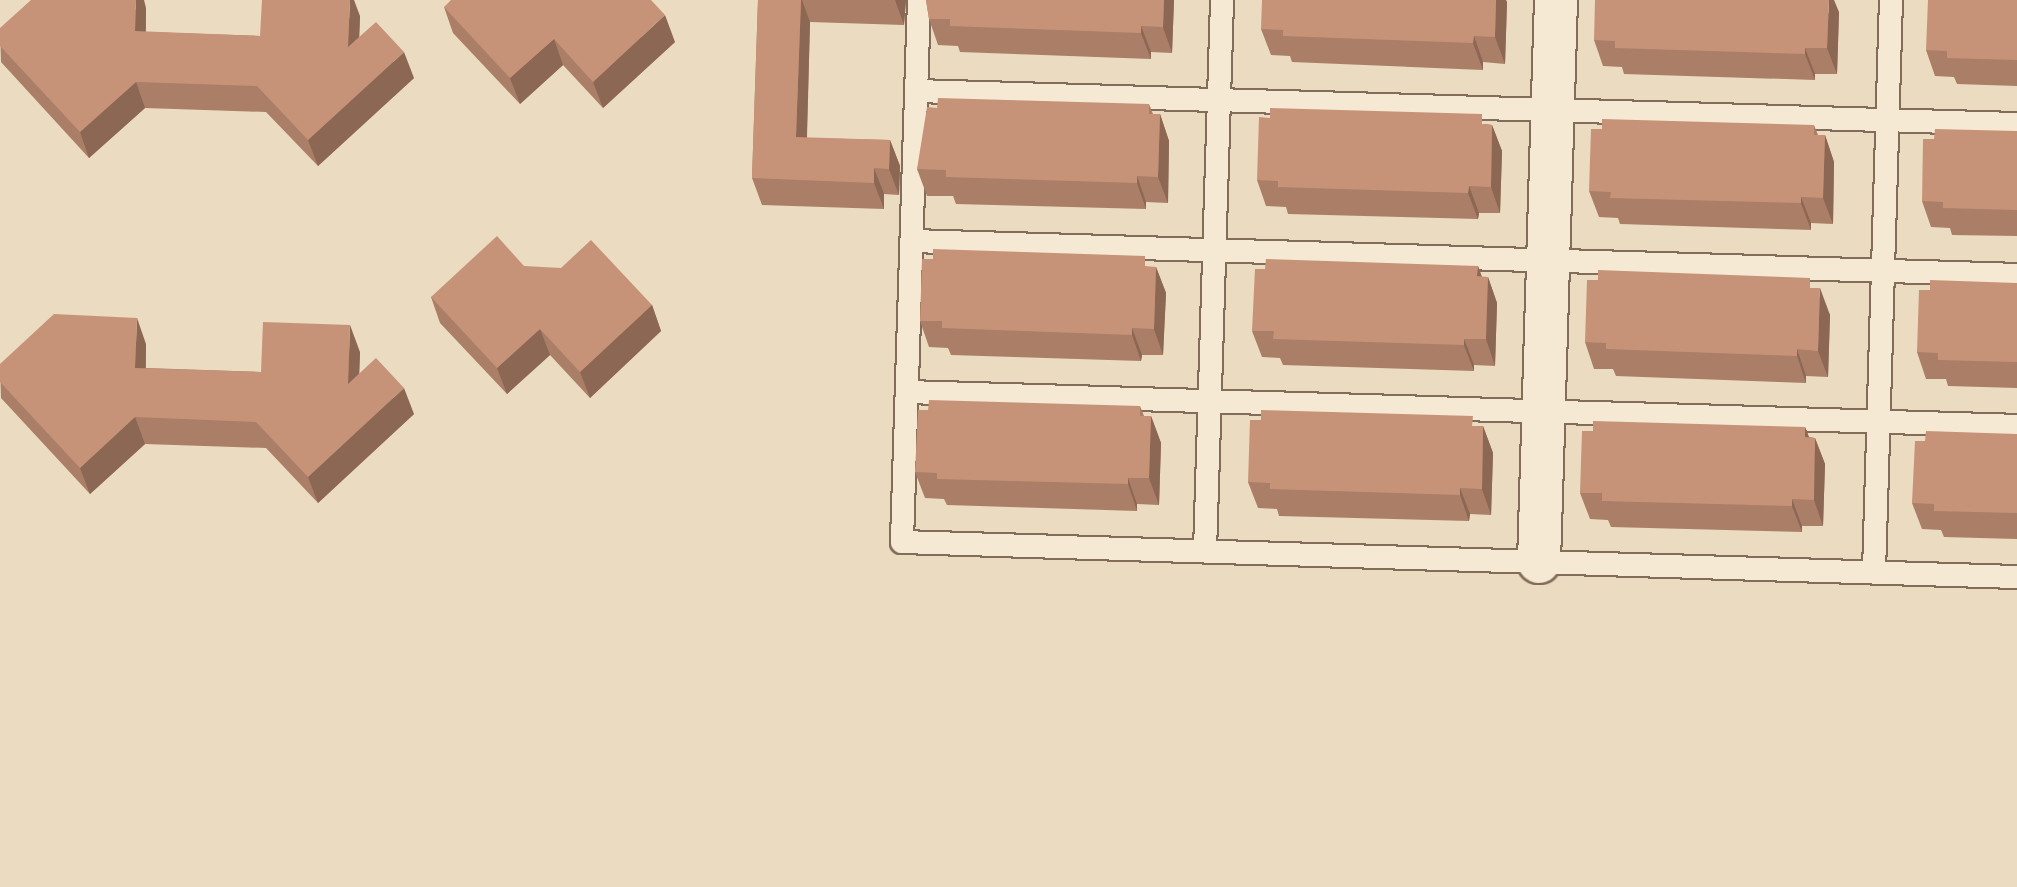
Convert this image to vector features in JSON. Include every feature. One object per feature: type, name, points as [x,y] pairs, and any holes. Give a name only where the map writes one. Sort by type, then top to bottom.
[{"type":"street","points":[[1539,562],[1556,0]]},
{"type":"lane","points":[[919,0],[902,542],[2017,577]]},
{"type":"lane","points":[[1205,551],[1222,0]]},
{"type":"lane","points":[[1874,572],[1891,0]]},
{"type":"lane","points":[[916,91],[2017,124]]},
{"type":"lane","points":[[912,241],[2017,275]]},
{"type":"lane","points":[[907,392],[2017,426]]},
{"type":"building","points":[[31,0],[136,0],[135,31],[260,36],[262,0],[350,0],[348,47],[376,22],[404,52],[308,140],[257,86],[136,82],[80,132],[0,46],[0,28]]},
{"type":"building","points":[[451,0],[651,0],[665,15],[593,82],[554,39],[510,78],[444,7]]},
{"type":"building","points":[[758,0],[801,0],[796,137],[890,140],[889,169],[874,168],[874,183],[752,178]]},
{"type":"building","points":[[926,0],[1164,0],[1163,27],[1141,26],[1141,33],[950,26],[950,19],[929,19]]},
{"type":"building","points":[[1262,0],[1496,0],[1495,37],[1474,36],[1473,43],[1283,36],[1283,30],[1261,29]]},
{"type":"building","points":[[1595,0],[1829,0],[1827,48],[1805,48],[1805,54],[1615,48],[1615,41],[1594,40]]},
{"type":"building","points":[[1928,0],[2017,0],[2017,60],[1947,58],[1947,51],[1926,50]]},
{"type":"building","points":[[938,98],[1149,104],[1149,114],[1160,114],[1158,177],[1137,176],[1137,183],[946,177],[946,170],[917,169],[927,107],[937,108]]},
{"type":"building","points":[[1270,108],[1482,114],[1482,124],[1492,125],[1491,187],[1469,186],[1468,193],[1278,187],[1278,181],[1257,180],[1259,117],[1270,118]]},
{"type":"building","points":[[1602,119],[1814,125],[1814,135],[1825,135],[1823,198],[1801,197],[1801,203],[1610,198],[1611,192],[1589,191],[1591,129],[1602,129]]},
{"type":"building","points":[[1935,129],[2017,131],[2017,210],[1943,208],[1943,202],[1922,201],[1923,139],[1934,139]]},
{"type":"building","points":[[497,236],[524,266],[561,268],[591,240],[652,305],[580,372],[540,329],[497,368],[431,297]]},
{"type":"building","points":[[933,249],[1145,256],[1145,266],[1156,267],[1154,329],[1132,328],[1132,335],[942,328],[942,321],[920,321],[922,259],[933,259]]},
{"type":"building","points":[[1266,259],[1478,266],[1477,276],[1488,277],[1486,339],[1464,339],[1464,345],[1273,339],[1274,331],[1252,331],[1255,269],[1265,269]]},
{"type":"building","points":[[1598,270],[1810,278],[1810,288],[1820,288],[1818,351],[1797,349],[1797,356],[1606,349],[1606,343],[1585,342],[1587,280],[1598,280]]},
{"type":"building","points":[[1930,280],[2017,283],[2017,362],[1938,360],[1938,353],[1917,352],[1919,290],[1930,290]]},
{"type":"building","points":[[54,314],[137,318],[135,368],[261,372],[263,322],[350,325],[348,384],[376,358],[404,388],[308,477],[256,422],[135,417],[80,468],[0,382],[0,364]]},
{"type":"building","points":[[929,400],[1140,406],[1140,416],[1151,416],[1149,478],[1128,478],[1128,484],[937,479],[937,473],[915,472],[918,410],[928,410]]},
{"type":"building","points":[[1261,410],[1473,416],[1472,426],[1483,426],[1482,489],[1460,488],[1460,495],[1270,489],[1270,483],[1248,482],[1250,420],[1261,420]]},
{"type":"building","points":[[1593,421],[1805,427],[1805,437],[1815,438],[1814,500],[1792,499],[1792,506],[1602,501],[1602,493],[1580,493],[1582,431],[1593,431]]},
{"type":"building","points":[[1926,431],[2017,434],[2017,513],[1934,511],[1934,504],[1912,503],[1915,441],[1925,441]]}]
